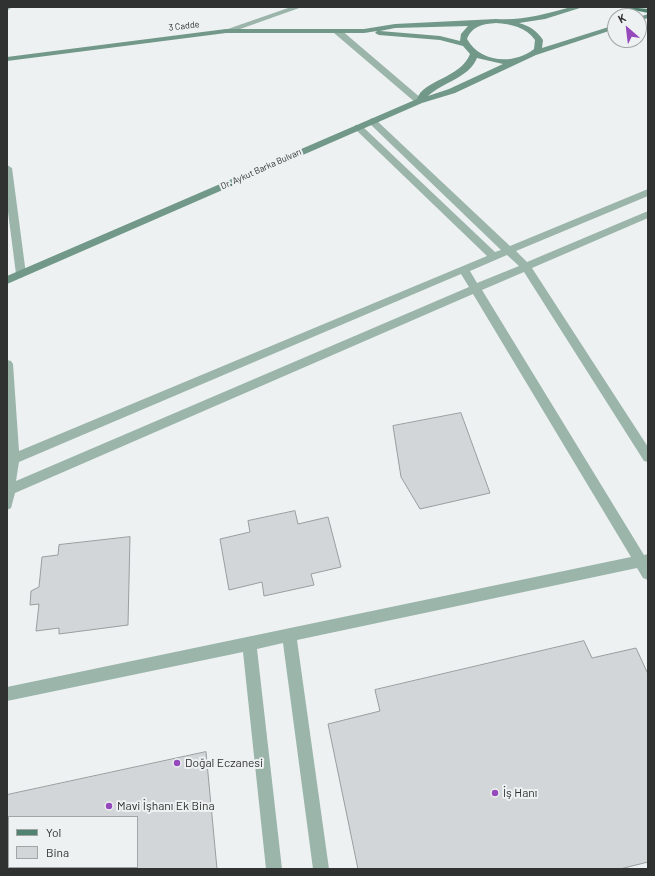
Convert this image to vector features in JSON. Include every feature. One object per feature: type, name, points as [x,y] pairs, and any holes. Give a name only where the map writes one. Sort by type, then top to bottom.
[{"type":"main road","points":[[364,31],[395,26],[480,23],[491,21],[507,22],[545,17],[579,7]]},
{"type":"main road","points":[[632,7],[648,11]]},
{"type":"main road","points":[[507,22],[525,27],[537,36],[540,43],[535,53]]},
{"type":"main road","points":[[464,44],[464,34],[480,23]]},
{"type":"main road","points":[[535,53],[607,30]]},
{"type":"main road","name":"3 Cadde","points":[[7,59],[226,31],[364,31]]},
{"type":"main road","points":[[364,31],[440,38],[464,44],[474,54],[494,60],[516,61]]},
{"type":"main road","name":"Dr. Aykut Barka Bulvarı","points":[[7,280],[372,120],[419,101],[452,91],[516,61],[525,59],[535,53]]},
{"type":"main road","points":[[419,101],[434,86],[467,69],[472,62],[474,54]]},
{"type":"street","points":[[226,31],[298,7]]},
{"type":"street","points":[[337,30],[419,101]]},
{"type":"street","points":[[372,120],[526,267],[648,456]]},
{"type":"street","points":[[358,127],[494,257]]},
{"type":"street","points":[[7,168],[21,274]]},
{"type":"street","points":[[10,459],[648,192]]},
{"type":"street","points":[[8,491],[648,214]]},
{"type":"street","points":[[464,270],[644,561],[648,574]]},
{"type":"street","points":[[7,364],[10,459],[7,504]]},
{"type":"street","points":[[7,694],[644,561]]},
{"type":"street","points":[[290,635],[321,869]]},
{"type":"street","points":[[249,644],[274,869]]},
{"type":"building","points":[[461,413],[490,493],[420,509],[401,477],[393,426]]},
{"type":"building","points":[[295,511],[298,524],[328,517],[341,567],[311,574],[314,585],[264,596],[262,582],[229,590],[220,539],[250,532],[248,521]]},
{"type":"building","points":[[130,537],[128,625],[59,634],[59,628],[36,631],[39,604],[30,605],[31,591],[39,587],[42,557],[58,555],[59,545]]},
{"type":"building","name":"İş Hanı","points":[[584,641],[592,658],[636,648],[648,674],[648,862],[620,869],[358,869],[328,724],[380,711],[375,690]]},
{"type":"building","name":"Mavi İşhanı Ek Bina","points":[[206,752],[217,869],[7,869],[7,795]]},
{"type":"place","name":"Doğal Eczanesi","points":[[177,763]]},
{"type":"place","name":"İş Hanı","points":[[495,793]]},
{"type":"place","name":"Mavi İşhanı Ek Bina","points":[[109,806]]}]
